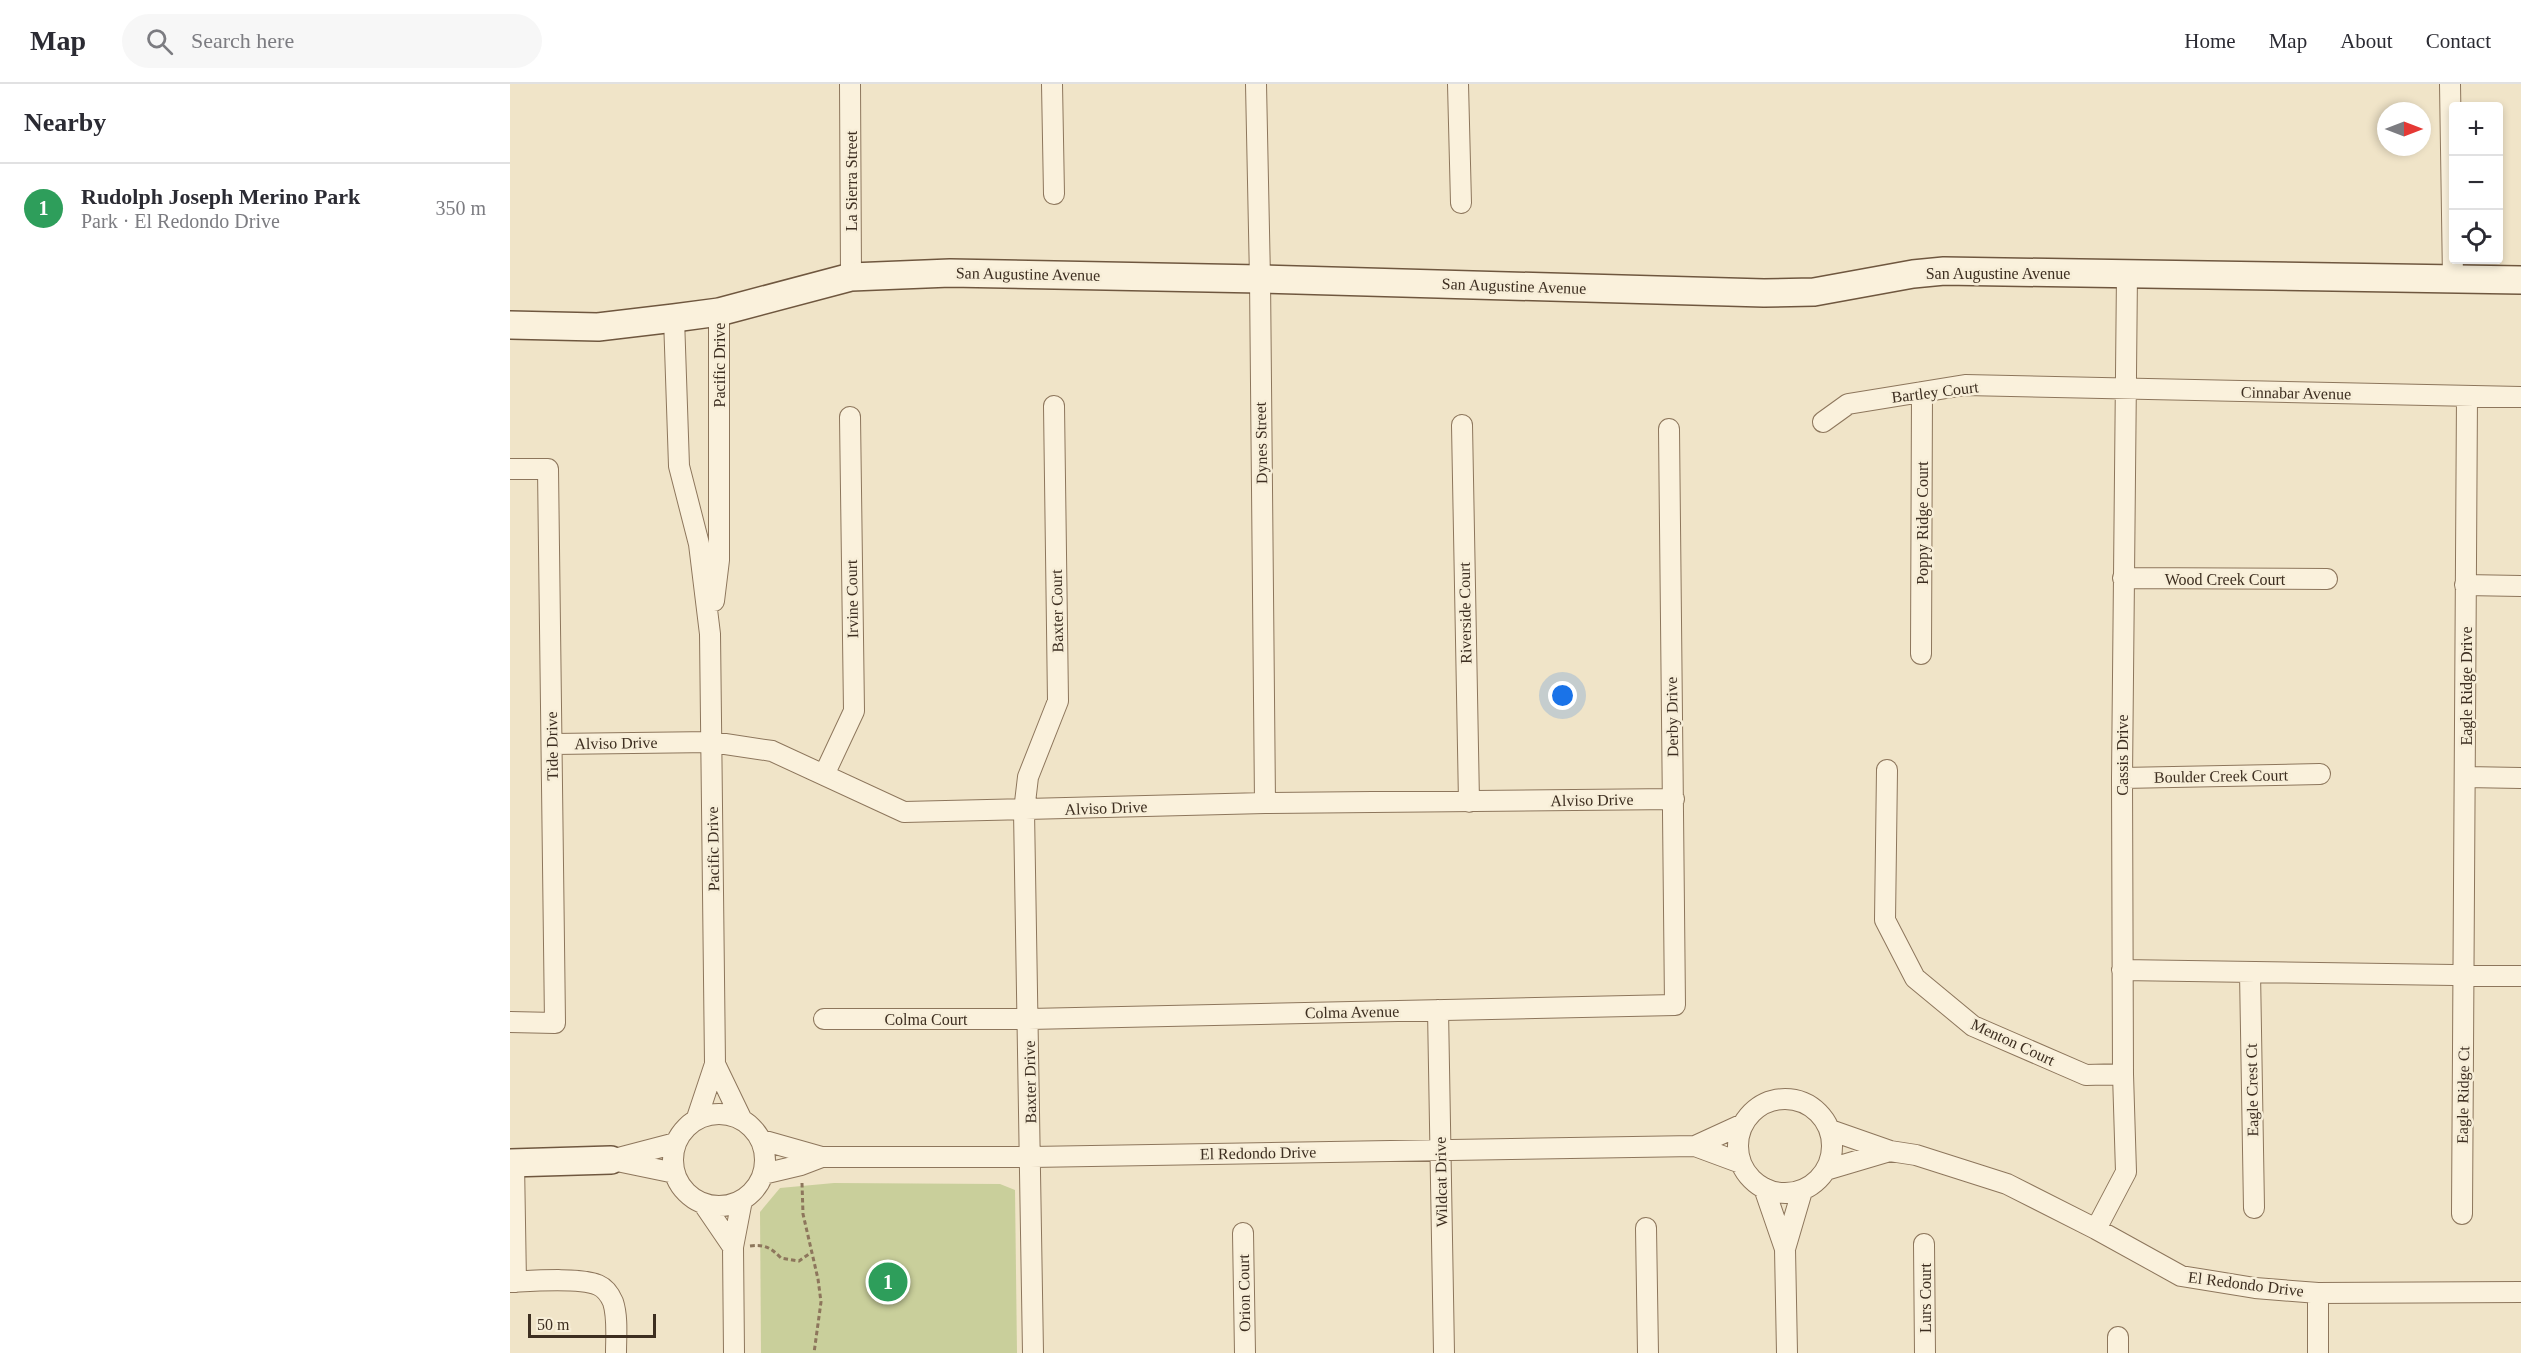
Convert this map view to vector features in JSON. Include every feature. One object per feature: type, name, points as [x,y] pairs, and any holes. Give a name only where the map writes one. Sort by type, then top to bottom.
[{"type":"street","name":"La Sierra Street","points":[[850,84],[851,278]]},
{"type":"street","points":[[1052,84],[1054,194]]},
{"type":"street","name":"Dynes Street","points":[[1256,84],[1260,279],[1264,803]]},
{"type":"street","points":[[1458,84],[1461,202]]},
{"type":"street","points":[[2450,84],[2453,279]]},
{"type":"street","name":"San Augustine Avenue","points":[[510,325],[598,327],[719,312],[851,278],[950,273],[1764,293],[1814,292],[1913,274],[1944,271],[2521,280]]},
{"type":"street","name":"Cassis Drive","points":[[2096,1228],[2126,1172],[2123,1074],[2122,778],[2127,273]]},
{"type":"street","name":"Pacific Drive","points":[[710,634],[719,560],[719,312]]},
{"type":"street","name":"Pacific Drive","points":[[674,318],[679,466],[699,544],[710,634],[715,1064],[697,1119]]},
{"type":"street","name":"Bartley Court","points":[[1823,422],[1848,404],[1965,385],[2125,389]]},
{"type":"street","name":"Cinnabar Avenue","points":[[2125,389],[2521,397]]},
{"type":"street","name":"Poppy Ridge Court","points":[[1921,654],[1922,392]]},
{"type":"street","name":"Eagle Ridge Drive","points":[[2465,976],[2467,396]]},
{"type":"street","name":"Baxter Court","points":[[1024,811],[1028,777],[1058,701],[1054,406]]},
{"type":"street","name":"Irvine Court","points":[[824,775],[854,711],[850,417]]},
{"type":"street","name":"Riverside Court","points":[[1462,425],[1469,802]]},
{"type":"street","name":"Derby Drive","points":[[1669,429],[1675,1005]]},
{"type":"street","name":"Tide Drive","points":[[510,469],[548,469],[555,1023],[510,1022]]},
{"type":"street","name":"Wood Creek Court","points":[[2123,578],[2327,579]]},
{"type":"street","points":[[2465,585],[2521,586]]},
{"type":"street","name":"Alviso Drive","points":[[553,744],[712,742],[772,751],[904,812],[1024,811],[1264,803],[1674,799]]},
{"type":"street","name":"Menton Court","points":[[1887,770],[1886,920],[1915,978],[1972,1026],[2086,1075],[2123,1074]]},
{"type":"street","name":"Boulder Creek Court","points":[[2122,778],[2320,774]]},
{"type":"street","points":[[2466,777],[2521,778]]},
{"type":"street","name":"Baxter Drive","points":[[1024,811],[1033,1353]]},
{"type":"street","points":[[2122,970],[2521,976]]},
{"type":"street","name":"Eagle Crest Ct","points":[[2250,972],[2254,1208]]},
{"type":"street","name":"Eagle Ridge Ct","points":[[2462,1214],[2465,976]]},
{"type":"street","name":"Colma Avenue","points":[[1029,1018],[1675,1005]]},
{"type":"street","name":"Wildcat Drive","points":[[1438,1010],[1444,1353]]},
{"type":"street","name":"Colma Court","points":[[824,1018],[1029,1018]]},
{"type":"street","name":"Pacific Drive","points":[[715,1064],[741,1119]]},
{"type":"street","points":[[1780,1098],[1796,1100],[1810,1106],[1822,1116],[1830,1130],[1832,1150],[1826,1170],[1802,1191],[1776,1193],[1764,1188],[1746,1173],[1741,1163],[1738,1137],[1743,1124],[1752,1112],[1765,1103],[1780,1098]]},
{"type":"street","points":[[703,1203],[719,1206],[742,1200],[755,1190],[763,1174],[765,1166],[762,1140],[752,1127],[741,1119],[726,1114],[710,1114],[697,1119],[685,1129],[676,1143],[674,1152],[675,1173],[690,1194],[703,1203],[733,1247]]},
{"type":"street","name":"El Redondo Drive","points":[[1695,1146],[1743,1124]]},
{"type":"street","name":"El Redondo Drive","points":[[1830,1130],[1890,1151],[1916,1155],[2007,1184],[2096,1228],[2181,1276],[2255,1288],[2318,1293],[2521,1292]]},
{"type":"street","name":"El Redondo Drive","points":[[762,1140],[822,1157],[1695,1146],[1741,1163]]},
{"type":"street","points":[[616,1353],[613,1301],[600,1285],[587,1282],[513,1282],[512,1163],[611,1160],[676,1143]]},
{"type":"street","name":"El Redondo Drive","points":[[1826,1170],[1890,1151]]},
{"type":"street","name":"El Redondo Drive","points":[[763,1174],[801,1165],[822,1157]]},
{"type":"street","points":[[611,1160],[675,1173]]},
{"type":"street","points":[[1764,1188],[1785,1249]]},
{"type":"street","points":[[1787,1353],[1785,1249],[1802,1191]]},
{"type":"street","points":[[734,1353],[733,1247],[742,1200]]},
{"type":"street","points":[[1646,1228],[1648,1353]]},
{"type":"street","name":"Orion Court","points":[[1243,1233],[1245,1353]]},
{"type":"street","name":"Lurs Court","points":[[1924,1244],[1925,1353]]},
{"type":"street","points":[[2318,1293],[2318,1353]]},
{"type":"path","points":[[801,1165],[803,1214],[821,1302],[814,1353]]},
{"type":"path","points":[[733,1247],[762,1245],[772,1249],[781,1258],[799,1260],[812,1252]]},
{"type":"green space","points":[[834,1183],[1000,1184],[1015,1190],[1017,1353],[761,1353],[760,1212],[780,1188]]},
{"type":"place","name":"Rudolph Joseph Merino Park","points":[[888,1282]]}]
